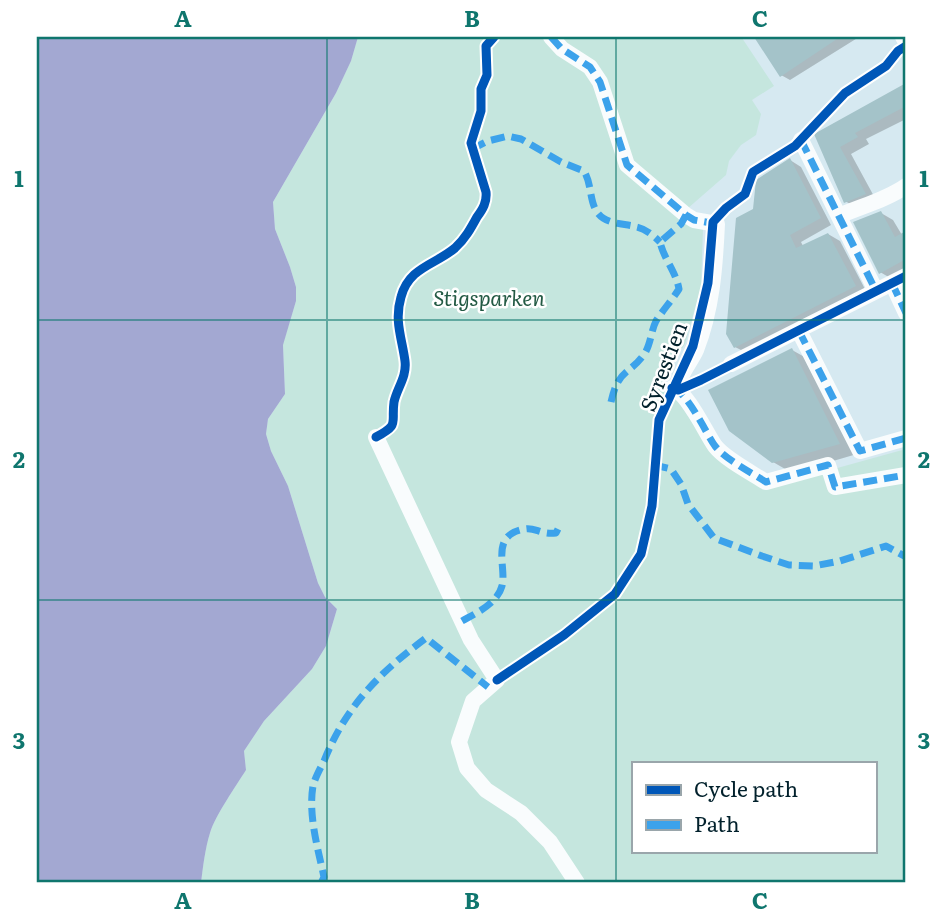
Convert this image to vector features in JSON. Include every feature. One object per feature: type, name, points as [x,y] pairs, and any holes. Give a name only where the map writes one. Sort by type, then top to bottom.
[{"type":"street","points":[[551,37],[562,49],[590,67],[600,82],[627,165],[686,215],[694,220],[718,224],[713,290],[696,351],[675,389],[717,449],[766,482],[828,465],[835,487],[906,475]]},
{"type":"street","points":[[903,37],[906,42]]},
{"type":"street","points":[[801,139],[876,291]]},
{"type":"street","points":[[839,216],[873,201],[891,197],[906,186]]},
{"type":"street","points":[[731,364],[899,279],[906,313]]},
{"type":"street","points":[[799,331],[860,451],[906,438]]},
{"type":"street","points":[[376,437],[471,640],[497,680],[473,701],[458,742],[467,768],[486,790],[521,813],[550,842],[577,883]]},
{"type":"green space","name":"Stigsparken","points":[[358,37],[742,38],[774,86],[752,100],[761,114],[756,135],[741,145],[729,161],[726,175],[687,209],[703,229],[701,287],[685,344],[663,379],[714,455],[765,488],[906,449],[906,883],[201,883],[205,851],[213,826],[246,770],[244,751],[264,721],[312,669],[326,646],[337,609],[325,597],[318,583],[288,486],[266,434],[268,419],[285,394],[283,344],[296,301],[296,287],[275,229],[273,202],[336,93],[351,61]]},
{"type":"water","points":[[37,37],[358,37],[351,61],[336,93],[273,202],[275,229],[296,287],[296,301],[283,345],[285,394],[268,419],[266,434],[288,486],[318,583],[325,597],[337,609],[326,646],[312,669],[264,721],[244,751],[246,770],[213,826],[201,883],[37,883]]},
{"type":"building","points":[[754,37],[840,37],[780,77]]},
{"type":"building","points":[[906,83],[906,106],[855,133],[858,137],[840,147],[866,194],[844,203],[814,134]]},
{"type":"building","points":[[790,158],[821,218],[790,235],[796,248],[828,233],[856,286],[734,348],[726,334],[736,218],[753,209],[756,180]]},
{"type":"building","points":[[881,211],[895,237],[906,231],[906,259],[879,274],[853,222]]},
{"type":"building","points":[[792,348],[840,444],[772,463],[729,431],[708,390]]},
{"type":"marked path","points":[[551,37],[562,49],[590,67],[600,82],[627,165],[686,215],[694,220],[717,224]]},
{"type":"marked path","points":[[472,149],[508,136],[521,139],[561,162],[584,171],[594,207],[601,216],[610,221],[644,229],[660,242]]},
{"type":"marked path","points":[[801,140],[876,291]]},
{"type":"marked path","points":[[611,402],[617,383],[645,353],[656,321],[679,289],[660,242],[681,224],[686,215]]},
{"type":"marked path","points":[[892,283],[906,313]]},
{"type":"marked path","points":[[799,331],[860,451],[906,438]]},
{"type":"marked path","points":[[672,388],[690,404],[719,451],[766,482],[828,465],[835,487],[906,475]]},
{"type":"marked path","points":[[654,465],[671,469],[681,484],[688,504],[714,538],[762,556],[789,565],[814,566],[840,561],[886,546],[906,557]]},
{"type":"marked path","points":[[462,621],[496,598],[502,586],[502,552],[507,538],[514,532],[525,529],[551,533],[556,533],[558,529]]},
{"type":"marked path","points":[[321,883],[324,877],[313,820],[313,786],[333,741],[366,692],[393,664],[426,638],[488,687]]},
{"type":"cycle path","points":[[376,437],[393,423],[394,402],[405,372],[398,314],[405,287],[416,273],[459,245],[485,202],[486,192],[471,143],[481,111],[481,89],[487,75],[486,46],[494,37]]},
{"type":"cycle path","name":"Syrestien","points":[[497,680],[564,635],[615,594],[641,554],[652,506],[659,420],[693,346],[708,283],[713,222],[745,194],[753,172],[795,146],[845,93],[886,66],[898,51],[906,46]]},
{"type":"cycle path","name":"Syrestien","points":[[672,388],[678,390],[701,380],[906,276]]}]
